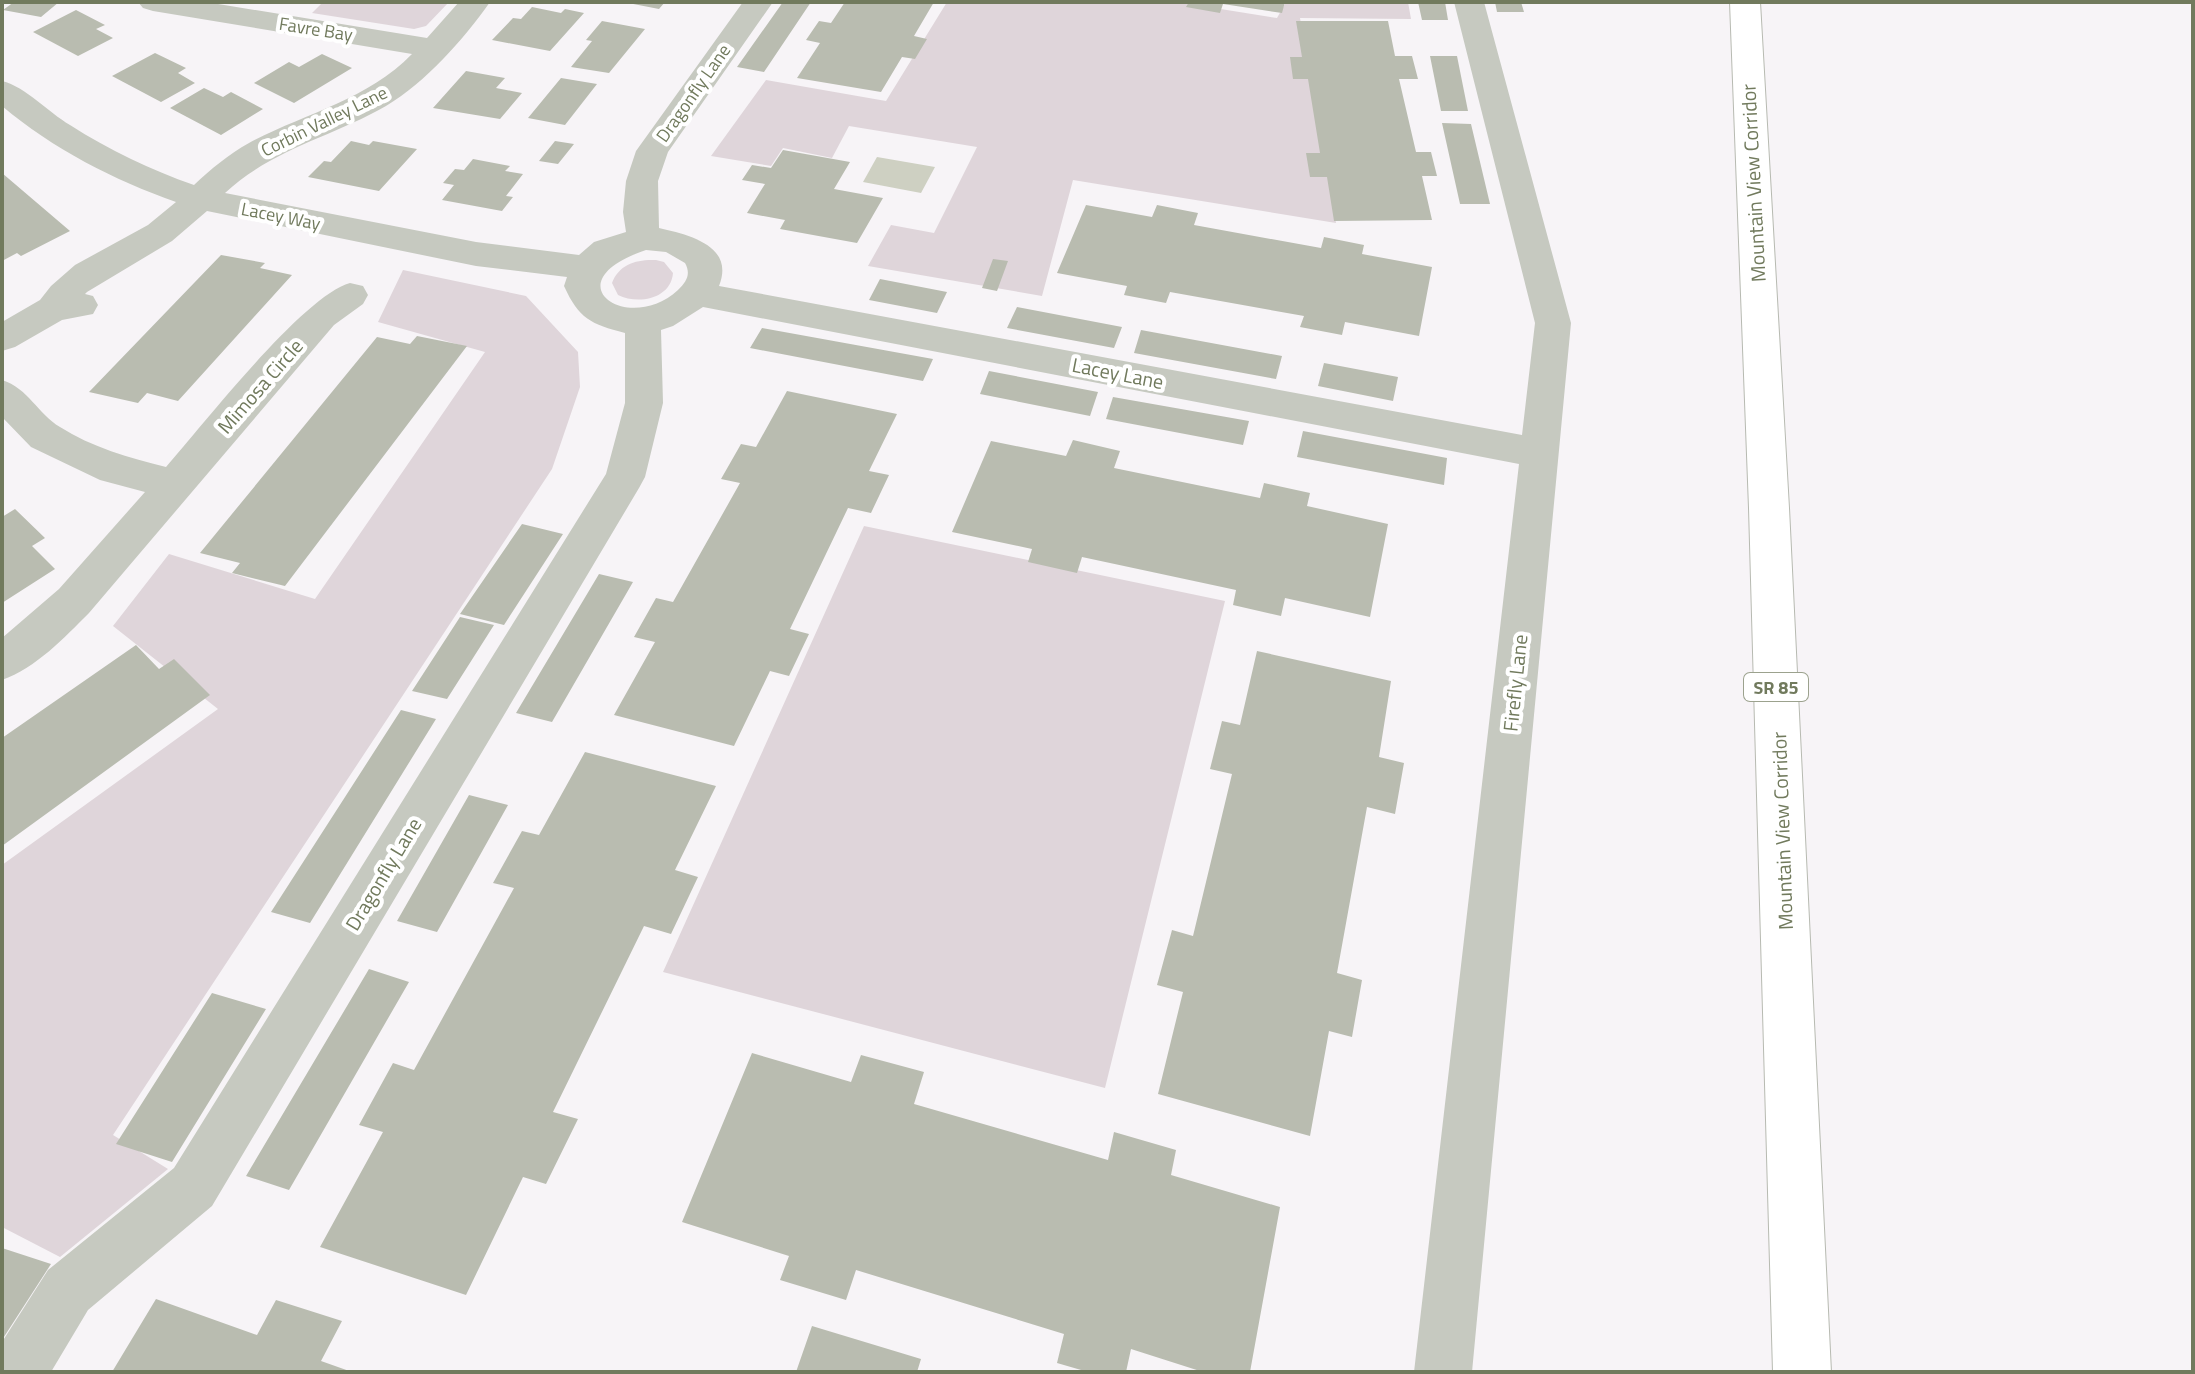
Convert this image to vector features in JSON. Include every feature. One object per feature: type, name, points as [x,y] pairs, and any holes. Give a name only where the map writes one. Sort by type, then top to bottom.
[{"type":"highway","name":"Mountain View Corridor","points":[[1745,2],[1769,508],[1802,1372]]},
{"type":"street","name":"Favre Bay","points":[[153,2],[432,48]]},
{"type":"street","name":"Corbin Valley Lane","points":[[2,338],[53,309],[85,304],[113,289],[146,261],[159,233],[242,162],[293,134],[375,99],[410,74],[475,2]]},
{"type":"street","name":"Dragonfly Lane","points":[[644,238],[641,195],[652,151],[758,2]]},
{"type":"street","name":"Firefly Lane","points":[[1443,1372],[1553,323],[1469,2]]},
{"type":"street","name":"Lacey Way","points":[[2,90],[26,112],[87,149],[170,189],[201,199],[476,254],[588,268]]},
{"type":"street","points":[[644,238],[667,238],[685,244],[698,253],[705,266],[704,280],[696,294],[682,306],[643,320],[622,320],[590,307],[582,295],[582,282],[588,268],[612,247],[644,238]]},
{"type":"street","name":"Lacey Lane","points":[[696,294],[1539,453]]},
{"type":"street","name":"Mimosa Circle","points":[[2,662],[32,642],[105,572],[175,484],[321,316],[350,295]]},
{"type":"street","name":"Dragonfly Lane","points":[[17,1372],[68,1290],[193,1187],[625,477],[644,403],[643,320]]},
{"type":"street","points":[[2,394],[45,437],[114,469],[175,484]]},
{"type":"shaded area","points":[[323,2],[449,2],[426,26],[414,29],[312,13]]},
{"type":"shaded area","points":[[947,2],[1177,2],[1277,18],[1286,2],[1408,2],[1411,19],[1300,18],[1336,223],[1073,180],[1042,296],[868,266],[891,225],[934,233],[977,147],[849,126],[832,158],[783,148],[771,166],[711,156],[766,80],[886,101]]},
{"type":"shaded area","points":[[877,157],[935,167],[921,193],[863,182]]},
{"type":"shaded area","points":[[642,260],[664,262],[673,273],[666,289],[652,298],[644,299],[618,295],[612,283],[619,271]]},
{"type":"shaded area","points":[[403,270],[526,296],[578,352],[580,387],[552,469],[113,1135],[168,1169],[60,1257],[2,1227],[2,865],[218,709],[113,626],[169,554],[315,599],[485,352],[378,322]]},
{"type":"shaded area","points":[[864,526],[1225,601],[1105,1088],[663,972]]},
{"type":"building","points":[[14,2],[59,2],[41,17],[3,10]]},
{"type":"building","points":[[623,2],[665,2],[659,9]]},
{"type":"building","points":[[783,2],[811,2],[764,72],[737,67]]},
{"type":"building","points":[[845,2],[934,2],[914,36],[927,39],[915,59],[902,57],[881,92],[797,78],[820,43],[806,40],[819,21],[831,23]]},
{"type":"building","points":[[1189,2],[1285,2],[1282,13],[1223,4],[1220,13],[1186,7]]},
{"type":"building","points":[[1418,2],[1445,2],[1448,20],[1422,20]]},
{"type":"building","points":[[1495,2],[1521,2],[1524,12],[1497,12]]},
{"type":"building","points":[[532,7],[561,13],[565,9],[584,13],[550,51],[492,40],[513,18],[521,19]]},
{"type":"building","points":[[76,10],[105,25],[96,29],[113,38],[78,56],[33,32]]},
{"type":"building","points":[[602,21],[645,29],[609,73],[571,67],[592,41],[586,40]]},
{"type":"building","points":[[1296,21],[1388,21],[1395,56],[1412,56],[1418,79],[1399,79],[1416,152],[1431,152],[1437,176],[1422,176],[1432,220],[1334,221],[1327,177],[1310,177],[1306,153],[1320,153],[1308,79],[1293,79],[1290,57],[1302,57]]},
{"type":"building","points":[[155,53],[186,68],[178,73],[195,83],[161,102],[112,76]]},
{"type":"building","points":[[322,54],[352,68],[294,103],[254,83],[289,62],[299,67]]},
{"type":"building","points":[[1430,56],[1457,56],[1468,111],[1441,111]]},
{"type":"building","points":[[466,71],[505,78],[496,88],[522,93],[500,119],[433,108]]},
{"type":"building","points":[[561,78],[597,84],[565,125],[528,118]]},
{"type":"building","points":[[204,88],[223,97],[231,92],[263,109],[221,135],[170,108]]},
{"type":"building","points":[[1442,123],[1471,124],[1490,204],[1460,204]]},
{"type":"building","points":[[351,141],[369,145],[373,141],[417,149],[379,191],[308,177],[324,161],[331,162]]},
{"type":"building","points":[[555,141],[574,144],[558,164],[539,161]]},
{"type":"building","points":[[783,150],[850,162],[834,189],[883,198],[857,243],[780,229],[785,220],[747,213],[765,184],[742,180],[752,165],[771,168]]},
{"type":"building","points":[[473,159],[510,166],[505,171],[523,174],[506,196],[513,197],[502,211],[442,200],[454,185],[443,183],[455,169],[464,170]]},
{"type":"building","points":[[2,173],[70,231],[21,256],[17,253],[2,261]]},
{"type":"building","points":[[1086,205],[1152,217],[1157,205],[1198,213],[1194,225],[1321,248],[1324,237],[1364,245],[1362,254],[1432,267],[1419,336],[1345,322],[1342,335],[1300,327],[1304,316],[1170,292],[1166,303],[1124,295],[1127,286],[1057,273]]},
{"type":"building","points":[[221,255],[265,263],[260,268],[292,275],[178,401],[147,393],[138,403],[89,392]]},
{"type":"building","points":[[993,259],[1008,261],[997,291],[982,288]]},
{"type":"building","points":[[880,279],[947,292],[937,313],[869,300]]},
{"type":"building","points":[[1017,307],[1122,327],[1114,348],[1007,328]]},
{"type":"building","points":[[762,328],[933,359],[923,381],[750,348]]},
{"type":"building","points":[[1141,330],[1282,356],[1276,379],[1134,353]]},
{"type":"building","points":[[417,336],[467,346],[285,586],[232,573],[240,563],[200,553],[377,337],[410,344]]},
{"type":"building","points":[[1324,363],[1398,377],[1393,401],[1318,386]]},
{"type":"building","points":[[989,371],[1098,392],[1090,416],[980,394]]},
{"type":"building","points":[[787,391],[897,414],[869,471],[889,475],[871,513],[848,508],[790,629],[809,634],[789,676],[770,671],[734,746],[614,715],[655,642],[634,637],[656,598],[673,602],[740,483],[721,479],[741,444],[756,447]]},
{"type":"building","points":[[1113,397],[1249,421],[1243,445],[1106,419]]},
{"type":"building","points":[[1303,431],[1447,458],[1444,485],[1297,457]]},
{"type":"building","points":[[1073,440],[1120,451],[1114,468],[1260,498],[1264,483],[1310,493],[1307,506],[1388,524],[1370,617],[1285,598],[1281,616],[1233,605],[1236,590],[1082,557],[1077,573],[1028,562],[1032,549],[952,532],[991,441],[1066,456]]},
{"type":"building","points":[[15,509],[45,538],[32,546],[55,569],[2,603],[2,517]]},
{"type":"building","points":[[522,524],[563,534],[504,625],[460,614]]},
{"type":"building","points":[[599,574],[633,582],[552,722],[516,713]]},
{"type":"building","points":[[460,617],[494,625],[447,699],[412,691]]},
{"type":"building","points":[[136,645],[159,669],[174,659],[210,695],[2,846],[2,738]]},
{"type":"building","points":[[1257,651],[1391,681],[1379,757],[1404,763],[1395,814],[1367,807],[1337,973],[1362,980],[1352,1037],[1329,1031],[1310,1136],[1158,1094],[1183,992],[1157,985],[1172,930],[1193,936],[1232,774],[1210,769],[1222,721],[1240,725]]},
{"type":"building","points":[[401,710],[436,719],[310,923],[271,912]]},
{"type":"building","points":[[585,752],[716,786],[675,870],[698,877],[671,934],[644,926],[553,1112],[578,1119],[546,1184],[523,1177],[466,1295],[320,1247],[383,1132],[359,1125],[393,1063],[414,1070],[514,888],[493,883],[522,831],[539,835]]},
{"type":"building","points":[[469,795],[508,805],[437,932],[397,921]]},
{"type":"building","points":[[369,969],[409,982],[289,1190],[246,1176]]},
{"type":"building","points":[[212,993],[266,1009],[172,1162],[116,1144]]},
{"type":"building","points":[[752,1053],[851,1082],[861,1055],[924,1072],[914,1104],[1108,1160],[1114,1132],[1176,1150],[1171,1175],[1280,1207],[1250,1372],[1203,1372],[1131,1349],[1126,1372],[1088,1372],[1057,1363],[1064,1334],[856,1270],[846,1300],[780,1280],[789,1256],[682,1222]]},
{"type":"building","points":[[2,1248],[51,1264],[2,1340]]},
{"type":"building","points":[[156,1299],[257,1335],[276,1300],[342,1321],[321,1361],[352,1372],[112,1372]]},
{"type":"building","points":[[812,1326],[921,1359],[917,1372],[796,1372]]}]
